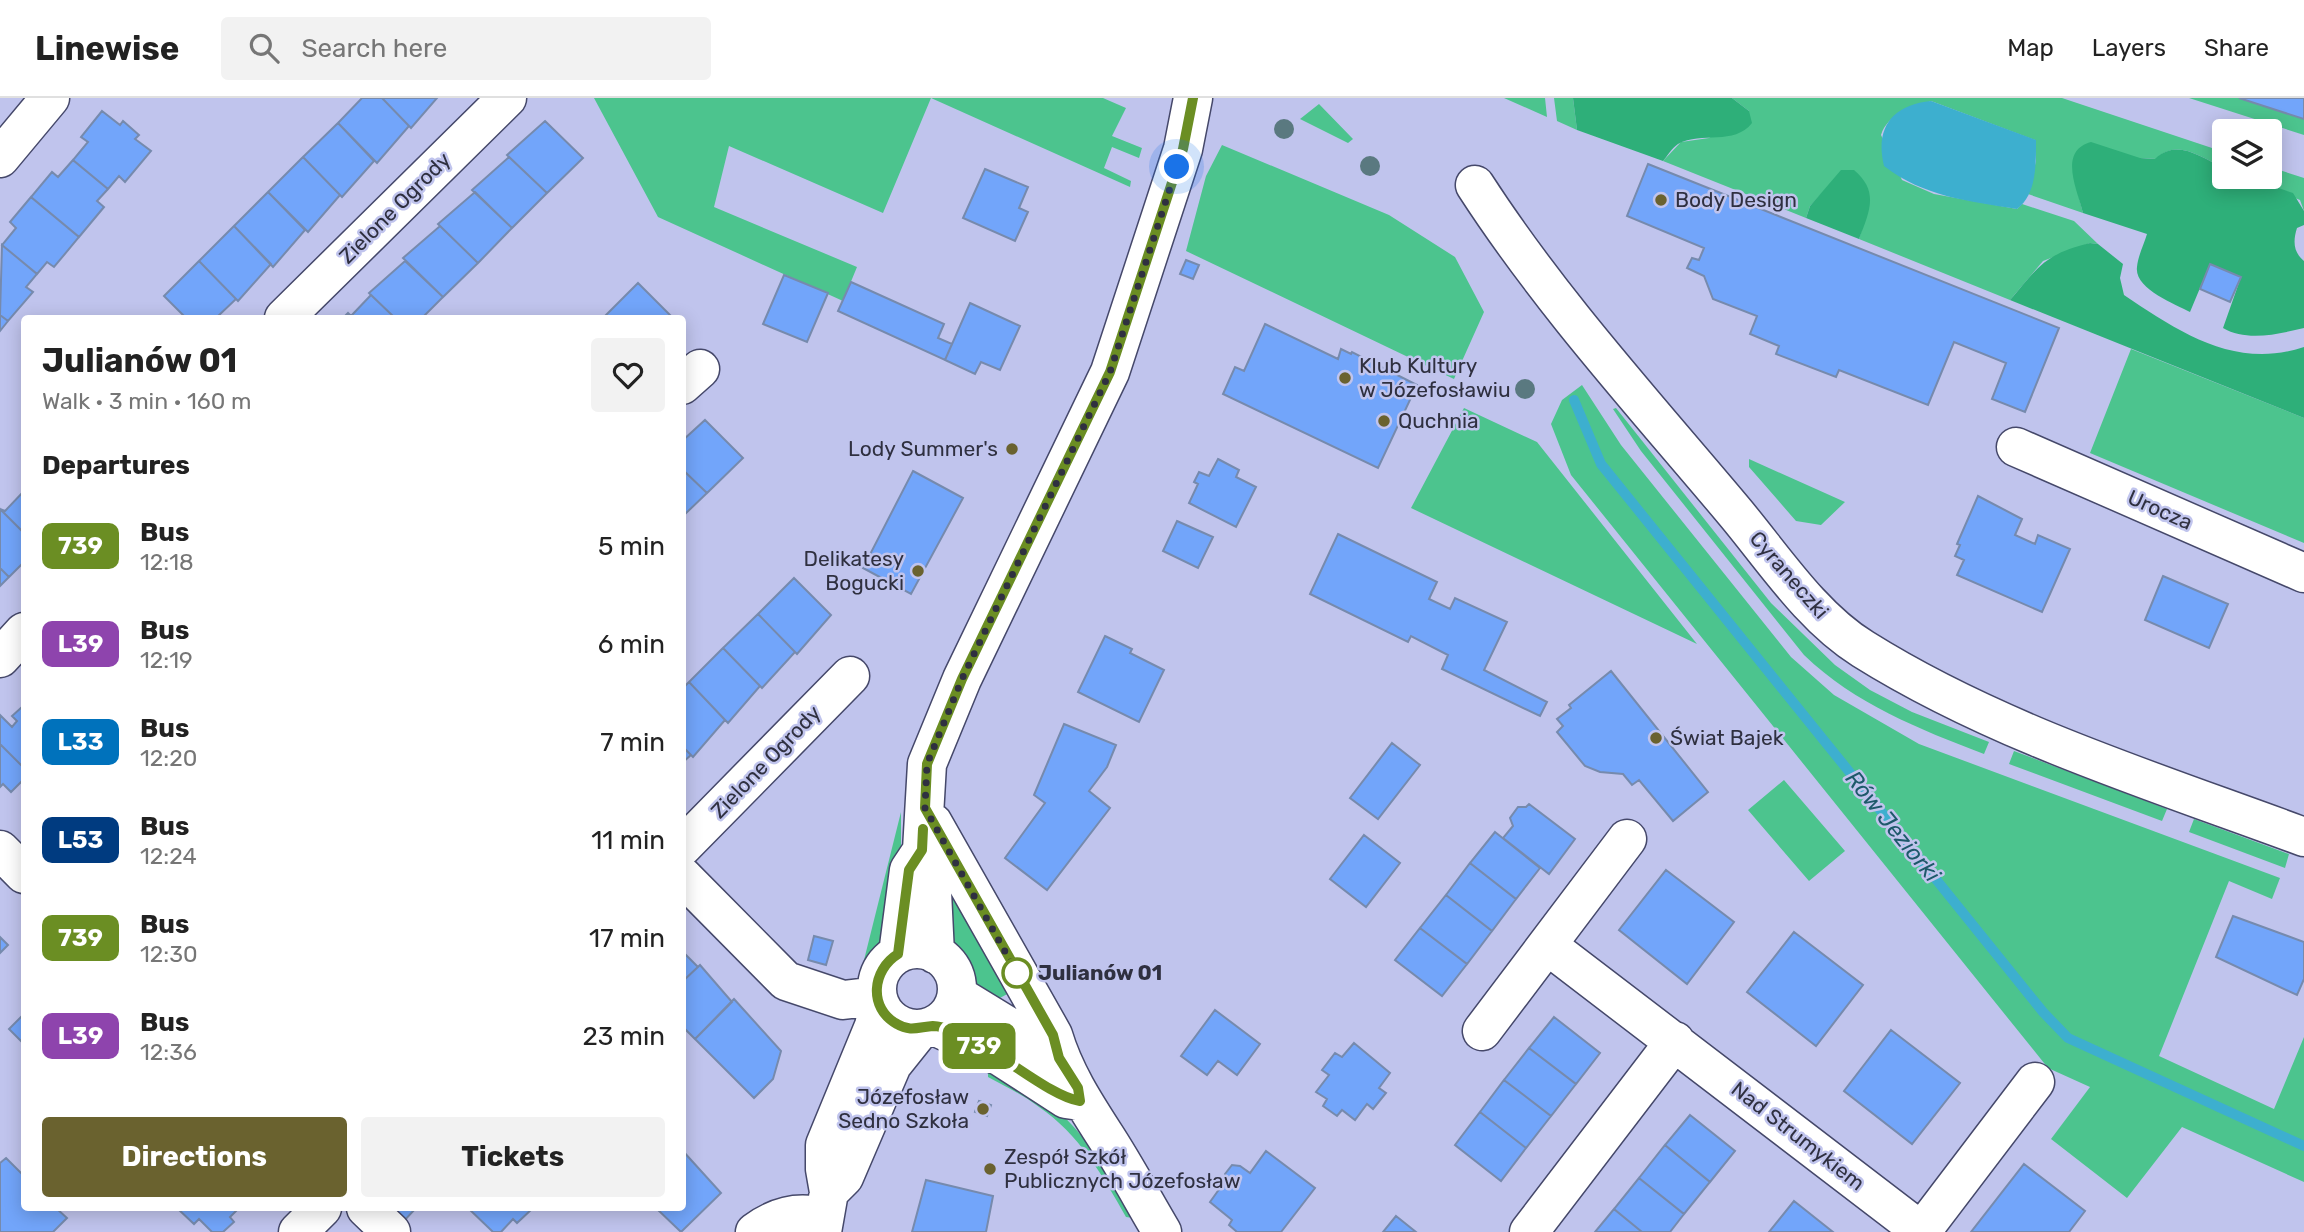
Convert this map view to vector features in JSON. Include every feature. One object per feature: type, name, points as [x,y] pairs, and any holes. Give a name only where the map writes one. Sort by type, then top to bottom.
[{"type":"street","points":[[0,158],[50,98]]},
{"type":"street","name":"Zielone Ogrody","points":[[287,315],[507,98]]},
{"type":"street","points":[[935,954],[931,871],[922,850],[927,764],[934,741],[1110,372],[1183,149],[1193,98]]},
{"type":"street","name":"Cyraneczki","points":[[1475,185],[1541,280],[1634,393],[1821,615],[1860,648],[1925,685],[2074,753],[2304,837]]},
{"type":"street","name":"Urocza","points":[[2016,447],[2304,573]]},
{"type":"street","points":[[0,657],[21,635]]},
{"type":"street","name":"Zielone Ogrody","points":[[686,843],[850,676]]},
{"type":"street","points":[[925,808],[1053,1035],[1059,1058]]},
{"type":"street","points":[[1482,1031],[1627,839]]},
{"type":"street","points":[[0,850],[21,871]]},
{"type":"street","points":[[898,954],[909,870],[922,850]]},
{"type":"street","points":[[686,880],[786,981],[843,1000],[878,1000]]},
{"type":"street","name":"Nad Strumykiem","points":[[1547,945],[1921,1232],[2035,1082]]},
{"type":"street","points":[[917,949],[935,954],[952,970],[957,995],[949,1014],[927,1028],[892,1065],[868,1114],[844,1177],[825,1214],[825,1145],[874,1026],[880,973],[898,954],[917,949]]},
{"type":"street","points":[[957,995],[1059,1058],[1071,1074],[1080,1101],[1105,1135],[1162,1232]]},
{"type":"street","points":[[878,1000],[897,1024],[927,1028],[1001,1057],[1066,1099],[1080,1101]]},
{"type":"street","points":[[1529,1232],[1675,1041]]},
{"type":"street","points":[[298,1232],[319,1211]]},
{"type":"street","points":[[369,1211],[391,1232]]},
{"type":"street","points":[[755,1232],[775,1220],[792,1215],[825,1214]]},
{"type":"green space","points":[[594,98],[931,98],[883,213],[729,146],[714,207],[857,267],[843,301],[658,217]]},
{"type":"green space","points":[[931,98],[1103,98],[1126,108],[1112,136],[1142,148],[1139,158],[1112,147],[1104,168],[1131,181],[1130,187]]},
{"type":"green space","points":[[1504,98],[1545,98],[1547,117]]},
{"type":"green space","points":[[1554,98],[1573,98],[1577,130],[1557,121]]},
{"type":"green space","points":[[1573,98],[1732,98],[1749,111],[1752,123],[1736,134],[1687,140],[1678,144],[1663,161],[1577,130]]},
{"type":"green space","points":[[1732,98],[2062,98],[2212,148],[2212,162],[2180,150],[2164,153],[2156,159],[2140,158],[2078,194],[2083,213],[2028,194],[2036,161],[2035,140],[1931,101],[1895,117],[1881,135],[1902,180],[1934,194],[2017,209],[2022,204],[2074,221],[2098,244],[2090,243],[2043,261],[2010,300],[1859,239],[1869,207],[1832,182],[1810,206],[1806,218],[1663,161],[1681,142],[1709,138],[1749,111]]},
{"type":"green space","points":[[2189,98],[2239,98],[2304,119],[2304,135],[2282,128],[2282,119],[2254,119]]},
{"type":"green space","points":[[1319,104],[1353,139],[1348,143],[1300,119]]},
{"type":"green space","points":[[2091,142],[2140,158],[2155,159],[2163,153],[2180,150],[2212,162],[2212,189],[2281,189],[2293,193],[2304,211],[2304,225],[2297,228],[2295,242],[2296,250],[2304,261],[2304,328],[2252,336],[2223,328],[2241,277],[2210,264],[2190,312],[2148,289],[2138,275],[2137,267],[2147,234],[2083,213],[2072,172],[2072,162],[2081,147]]},
{"type":"green space","points":[[1222,145],[1389,215],[1455,257],[1484,312],[1454,379],[1186,251],[1206,176]]},
{"type":"green space","points":[[1841,170],[1854,170],[1867,186],[1869,210],[1859,239],[1806,218],[1810,206]]},
{"type":"green space","points":[[2282,171],[2304,178],[2304,211],[2300,200],[2274,189],[2282,189]]},
{"type":"green space","points":[[2090,243],[2098,244],[2123,264],[2120,278],[2124,295],[2187,334],[2209,344],[2254,354],[2279,353],[2304,347],[2304,418],[2010,300],[2044,263],[2063,252]]},
{"type":"green space","points":[[2131,349],[2304,418],[2304,543],[2090,453]]},
{"type":"green space","points":[[1582,385],[1621,445],[1791,657],[1834,695],[1919,744],[2280,878],[2272,899],[2229,881],[2159,1056],[2274,1109],[2304,1037],[2304,1182],[2182,1127],[2127,1198],[2051,1139],[2090,1087],[2048,1068],[1571,475],[1551,424],[1562,400]]},
{"type":"green space","points":[[1464,408],[1537,442],[1697,644],[1411,508]]},
{"type":"green space","points":[[1616,408],[1771,603],[1835,665],[1870,690],[1912,712],[1989,742],[1984,754],[1889,714],[1844,688],[1804,655],[1641,451],[1613,409]]},
{"type":"green space","points":[[1749,459],[1845,502],[1821,525],[1796,521],[1749,467]]},
{"type":"green space","points":[[2014,751],[2167,809],[2162,821],[2009,764]]},
{"type":"green space","points":[[1784,780],[1845,851],[1809,881],[1748,810]]},
{"type":"green space","points":[[901,812],[901,864],[886,944],[860,976]]},
{"type":"green space","points":[[2194,819],[2289,854],[2285,868],[2189,832]]},
{"type":"green space","points":[[947,875],[1011,992],[998,999],[982,991],[970,979],[961,964],[951,929]]},
{"type":"green space","points":[[988,1066],[1066,1118],[1098,1159],[1133,1218],[1126,1217],[1099,1171],[1066,1130],[1033,1103],[988,1077]]},
{"type":"water","points":[[1931,101],[2036,140],[2032,187],[2024,203],[2017,209],[1931,191],[1915,185],[1884,166],[1882,141],[1889,121],[1906,108]]},
{"type":"building","points":[[362,98],[382,98],[409,126],[377,163],[338,123]]},
{"type":"building","points":[[382,98],[437,98],[411,128]]},
{"type":"building","points":[[2239,98],[2304,98],[2304,119]]},
{"type":"building","points":[[102,111],[120,125],[123,121],[139,135],[135,139],[151,151],[125,182],[119,176],[108,189],[73,160],[88,142],[81,137]]},
{"type":"building","points":[[545,121],[583,158],[547,193],[507,155]]},
{"type":"building","points":[[338,123],[374,161],[342,197],[303,157]]},
{"type":"building","points":[[303,157],[340,195],[308,232],[268,192]]},
{"type":"building","points":[[509,157],[547,193],[512,228],[472,190]]},
{"type":"building","points":[[73,160],[108,189],[97,201],[104,207],[79,237],[31,197],[52,172],[58,177]]},
{"type":"building","points":[[1648,164],[2059,328],[2025,412],[1992,399],[2006,363],[1954,342],[1928,405],[1839,370],[1836,377],[1776,354],[1779,346],[1750,334],[1757,316],[1713,299],[1704,276],[1687,268],[1692,258],[1699,260],[1704,248],[1627,216]]},
{"type":"building","points":[[985,169],[1028,187],[1019,208],[1028,212],[1015,241],[963,218]]},
{"type":"building","points":[[268,192],[305,230],[273,267],[234,226]]},
{"type":"building","points":[[475,192],[512,228],[478,263],[438,224]]},
{"type":"building","points":[[31,197],[79,237],[54,267],[47,262],[37,274],[2,245],[16,228],[10,222]]},
{"type":"building","points":[[234,226],[271,264],[238,301],[199,261]]},
{"type":"building","points":[[440,226],[478,263],[443,297],[403,258]]},
{"type":"building","points":[[2,245],[37,274],[26,287],[33,292],[8,321],[0,315]]},
{"type":"building","points":[[1186,260],[1199,265],[1193,279],[1180,274]]},
{"type":"building","points":[[199,261],[236,299],[219,315],[183,315],[164,296]]},
{"type":"building","points":[[405,261],[443,297],[425,315],[392,315],[369,293]]},
{"type":"building","points":[[2210,264],[2241,277],[2230,302],[2200,289]]},
{"type":"building","points":[[784,275],[828,293],[807,342],[763,324]]},
{"type":"building","points":[[851,282],[944,324],[938,338],[952,344],[945,360],[838,311]]},
{"type":"building","points":[[638,283],[670,315],[606,315]]},
{"type":"building","points":[[371,295],[392,315],[352,315]]},
{"type":"building","points":[[970,303],[1020,326],[1000,370],[981,362],[975,374],[945,360]]},
{"type":"building","points":[[0,315],[8,321],[0,331]]},
{"type":"building","points":[[1265,324],[1338,359],[1341,349],[1351,354],[1352,352],[1417,385],[1378,468],[1223,394],[1235,367],[1244,371]]},
{"type":"building","points":[[705,420],[743,458],[707,493],[686,473],[686,437]]},
{"type":"building","points":[[1218,459],[1239,470],[1236,477],[1256,487],[1236,527],[1189,503],[1198,484],[1194,482],[1199,472],[1209,476]]},
{"type":"building","points":[[913,471],[963,498],[911,594],[863,568]]},
{"type":"building","points":[[686,473],[707,493],[686,513]]},
{"type":"building","points":[[21,494],[21,530],[0,509],[5,511]]},
{"type":"building","points":[[1978,496],[2022,519],[2015,535],[2035,544],[2038,535],[2070,549],[2042,612],[1957,575],[1964,560],[1955,556],[1960,545],[1957,544]]},
{"type":"building","points":[[0,509],[21,530],[21,565],[9,577],[0,568]]},
{"type":"building","points":[[1177,521],[1213,537],[1198,568],[1163,551]]},
{"type":"building","points":[[1338,534],[1437,582],[1429,599],[1450,609],[1455,598],[1507,622],[1484,670],[1547,702],[1540,716],[1442,669],[1448,655],[1411,636],[1408,642],[1310,594]]},
{"type":"building","points":[[0,568],[9,577],[0,586]]},
{"type":"building","points":[[2163,576],[2228,604],[2209,648],[2145,620]]},
{"type":"building","points":[[794,578],[831,615],[797,654],[758,614]]},
{"type":"building","points":[[758,614],[795,652],[762,688],[723,648]]},
{"type":"building","points":[[1105,636],[1132,649],[1130,653],[1164,670],[1139,722],[1078,692]]},
{"type":"building","points":[[723,648],[760,686],[728,723],[689,682]]},
{"type":"building","points":[[1611,671],[1708,792],[1673,821],[1639,780],[1632,785],[1623,774],[1600,772],[1585,766],[1557,732],[1563,726],[1557,719],[1571,708],[1569,705]]},
{"type":"building","points":[[689,682],[725,720],[693,757],[686,750],[686,685]]},
{"type":"building","points":[[21,708],[21,765],[0,744],[0,715],[12,727],[17,721],[12,716]]},
{"type":"building","points":[[1064,724],[1116,745],[1107,767],[1089,791],[1110,808],[1047,890],[1005,858],[1045,803],[1034,795]]},
{"type":"building","points":[[1392,743],[1420,765],[1378,819],[1350,798]]},
{"type":"building","points":[[0,744],[21,765],[21,782],[11,792],[3,784],[0,787]]},
{"type":"building","points":[[1529,804],[1575,839],[1549,874],[1503,838],[1513,826],[1510,818],[1518,807],[1526,807]]},
{"type":"building","points":[[1495,832],[1540,868],[1516,899],[1470,863]]},
{"type":"building","points":[[1364,835],[1400,863],[1366,907],[1330,879]]},
{"type":"building","points":[[1470,863],[1516,899],[1492,931],[1446,895]]},
{"type":"building","points":[[1666,870],[1734,922],[1687,984],[1619,930]]},
{"type":"building","points":[[1446,895],[1492,931],[1467,964],[1420,928]]},
{"type":"building","points":[[2233,916],[2304,942],[2304,979],[2297,995],[2216,957]]},
{"type":"building","points":[[1420,928],[1467,964],[1442,996],[1395,960]]},
{"type":"building","points":[[1794,932],[1863,985],[1816,1046],[1747,992]]},
{"type":"building","points":[[814,936],[833,941],[826,965],[808,960]]},
{"type":"building","points":[[0,937],[8,945],[0,953]]},
{"type":"building","points":[[686,955],[698,967],[686,978]]},
{"type":"building","points":[[700,965],[732,1002],[695,1039],[686,1030],[686,978]]},
{"type":"building","points":[[734,999],[781,1051],[773,1079],[754,1098],[695,1039]]},
{"type":"building","points":[[1215,1010],[1260,1044],[1237,1075],[1218,1061],[1207,1075],[1181,1056]]},
{"type":"building","points":[[21,1017],[21,1041],[9,1029]]},
{"type":"building","points":[[1554,1017],[1600,1053],[1576,1084],[1529,1048]]},
{"type":"building","points":[[1891,1030],[1960,1083],[1912,1144],[1844,1091]]},
{"type":"building","points":[[1354,1043],[1390,1073],[1379,1088],[1386,1093],[1373,1109],[1367,1104],[1355,1120],[1342,1110],[1337,1116],[1323,1106],[1327,1099],[1316,1092],[1329,1075],[1322,1070],[1335,1053],[1342,1057]]},
{"type":"building","points":[[1529,1048],[1576,1084],[1551,1116],[1504,1080]]},
{"type":"building","points":[[1504,1080],[1551,1116],[1526,1148],[1480,1112]]},
{"type":"building","name":"Józefosław Sedno Szkoła","points":[[979,1101],[991,1105],[987,1116],[975,1112]]},
{"type":"building","points":[[1480,1112],[1526,1148],[1501,1181],[1455,1145]]},
{"type":"building","points":[[1690,1115],[1735,1151],[1710,1182],[1665,1145]]},
{"type":"building","points":[[1665,1145],[1710,1182],[1684,1214],[1639,1178]]},
{"type":"building","points":[[1266,1151],[1315,1188],[1281,1232],[1237,1232],[1229,1225],[1232,1220],[1210,1202],[1225,1181],[1225,1174],[1232,1165],[1240,1166],[1250,1173]]},
{"type":"building","points":[[686,1154],[721,1193],[681,1232],[659,1211],[686,1211]]},
{"type":"building","points":[[6,1158],[21,1173],[21,1211],[59,1211],[67,1218],[53,1232],[0,1232],[0,1163]]},
{"type":"building","points":[[2024,1164],[2085,1211],[2069,1232],[1971,1232]]},
{"type":"building","points":[[1639,1178],[1684,1214],[1670,1232],[1642,1232],[1614,1209]]},
{"type":"building","points":[[926,1180],[993,1196],[986,1232],[912,1232]]},
{"type":"building","points":[[1794,1201],[1833,1232],[1769,1232]]},
{"type":"building","points":[[1614,1209],[1642,1232],[1595,1232]]},
{"type":"building","points":[[180,1211],[236,1211],[230,1217],[234,1222],[223,1232],[212,1232],[199,1219],[194,1224]]},
{"type":"building","points":[[392,1211],[413,1211],[404,1221]]},
{"type":"building","points":[[471,1211],[530,1211],[517,1223],[513,1219],[501,1232],[493,1232]]},
{"type":"building","points":[[1396,1216],[1416,1232],[1383,1232]]},
{"type":"waterway","name":"Rów Jeziorki","points":[[1574,400],[1601,464],[2043,1012],[2068,1038],[2304,1146]]},
{"type":"bus line","name":"739","points":[[923,829],[922,850],[909,870],[898,954],[887,963],[877,982],[876,992],[882,1010],[892,1021],[907,1029],[919,1030],[934,1026],[961,1037],[1037,1078],[1066,1099],[1080,1101],[1078,1088],[1059,1058],[1053,1035],[925,808],[927,764],[934,741],[962,679],[1110,372],[1183,149],[1193,98]]},
{"type":"place","name":"Body Design","points":[[1661,200]]},
{"type":"place","name":"Klub Kultury w Józefosławiu","points":[[1345,378]]},
{"type":"place","name":"Quchnia","points":[[1384,421]]},
{"type":"place","name":"Lody Summer's","points":[[1012,449]]},
{"type":"place","name":"Delikatesy Bogucki","points":[[918,571]]},
{"type":"place","name":"Świat Bajek","points":[[1656,738]]},
{"type":"place","name":"Julianów 01","points":[[1017,973]]},
{"type":"place","name":"Józefosław Sedno Szkoła","points":[[983,1109]]},
{"type":"place","name":"Zespół Szkół Publicznych Józefosław","points":[[990,1169]]},
{"type":"route","points":[[1017,973],[1018,975],[925,808],[927,764],[934,741],[962,679],[1110,372],[1177,167]]}]
